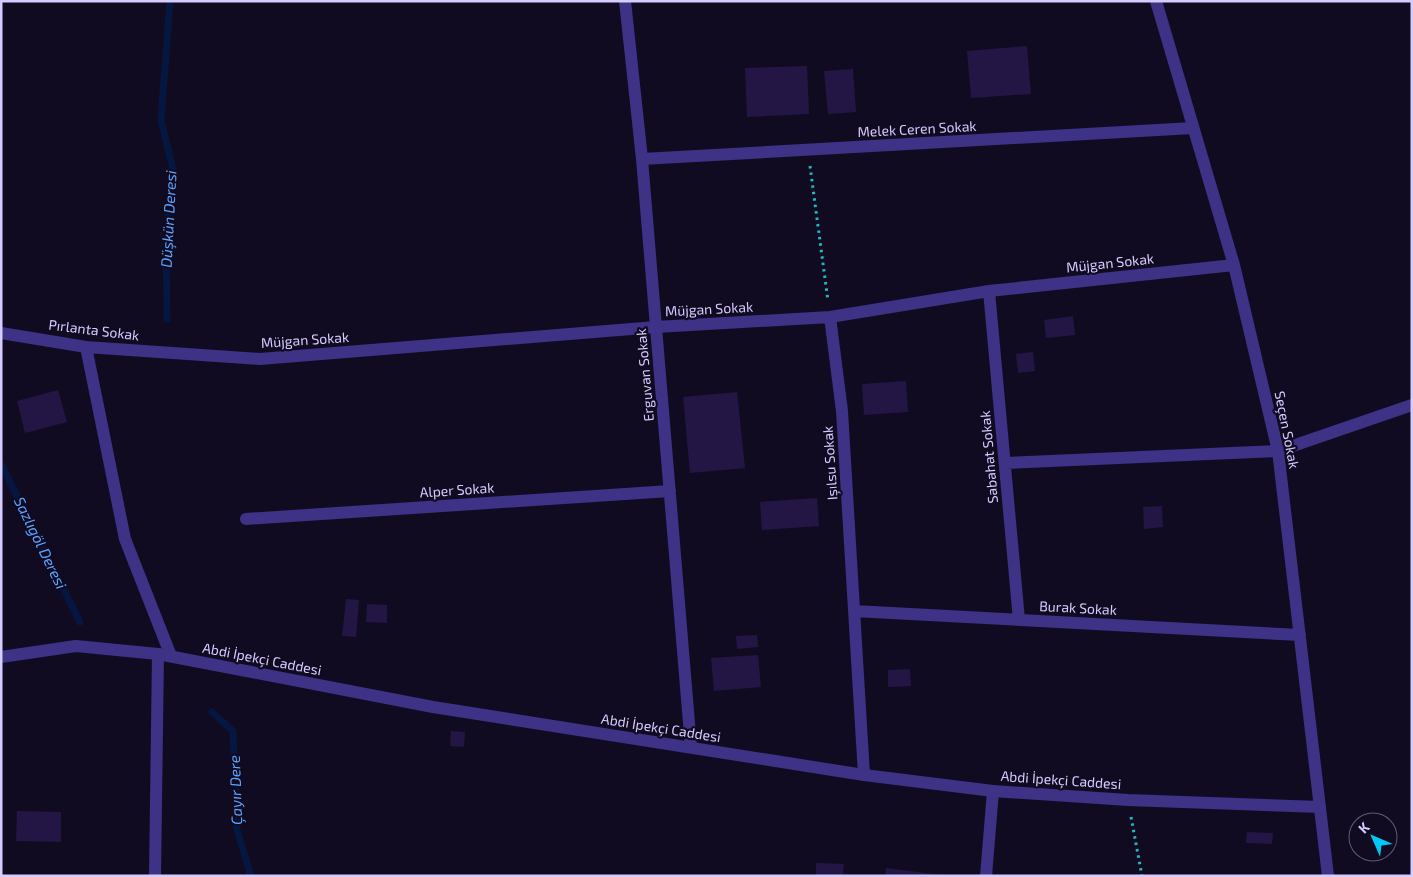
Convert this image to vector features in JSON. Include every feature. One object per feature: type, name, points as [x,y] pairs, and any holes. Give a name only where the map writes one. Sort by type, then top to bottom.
[{"type":"street","name":"Erguvan Sokak","points":[[625,1],[642,159],[691,748]]},
{"type":"street","name":"Seçen Sokak","points":[[1156,1],[1234,265],[1278,451],[1328,876]]},
{"type":"street","name":"Melek Ceren Sokak","points":[[642,159],[1194,128]]},
{"type":"street","name":"Müjgan Sokak","points":[[184,354],[260,360],[656,327],[830,317],[990,291],[1234,265]]},
{"type":"street","name":"Sabahat Sokak","points":[[990,291],[1019,620]]},
{"type":"street","name":"Işılsu Sokak","points":[[830,317],[842,411],[864,775]]},
{"type":"street","name":"Pırlanta Sokak","points":[[1,333],[86,347],[184,354]]},
{"type":"street","points":[[86,347],[125,539],[164,655],[155,876]]},
{"type":"street","points":[[1005,463],[1278,451],[1412,405]]},
{"type":"street","name":"Alper Sokak","points":[[246,519],[670,491]]},
{"type":"street","name":"Burak Sokak","points":[[854,611],[1300,635]]},
{"type":"street","name":"Abdi İpekçi Caddesi","points":[[1,657],[76,646],[164,655],[433,707],[864,775],[993,791],[1128,800],[1320,808]]},
{"type":"street","points":[[986,876],[993,791]]},
{"type":"path","points":[[808,151],[830,317]]},
{"type":"path","points":[[1128,800],[1142,876]]},
{"type":"building","points":[[1027,46],[1031,94],[971,98],[967,51]]},
{"type":"building","points":[[807,66],[809,114],[747,117],[745,68]]},
{"type":"building","points":[[853,69],[856,112],[828,114],[824,71]]},
{"type":"building","points":[[1073,316],[1075,335],[1046,338],[1044,320]]},
{"type":"building","points":[[1033,352],[1035,371],[1018,373],[1016,354]]},
{"type":"building","points":[[906,381],[908,412],[864,415],[862,384]]},
{"type":"building","points":[[58,390],[67,422],[25,433],[17,401]]},
{"type":"building","points":[[737,392],[745,468],[690,473],[683,397]]},
{"type":"building","points":[[817,498],[819,526],[762,530],[760,502]]},
{"type":"building","points":[[1162,506],[1163,527],[1144,529],[1143,507]]},
{"type":"building","points":[[346,599],[359,600],[356,637],[342,636]]},
{"type":"building","points":[[367,604],[387,605],[387,623],[366,622]]},
{"type":"building","points":[[757,635],[758,647],[737,649],[736,636]]},
{"type":"building","points":[[758,655],[761,687],[714,691],[711,658]]},
{"type":"building","points":[[910,669],[911,686],[888,687],[888,670]]},
{"type":"building","points":[[451,731],[465,732],[464,747],[450,746]]},
{"type":"building","points":[[17,811],[61,812],[61,842],[16,841]]},
{"type":"building","points":[[1247,832],[1273,833],[1272,844],[1246,843]]},
{"type":"building","points":[[816,863],[844,864],[843,876],[816,876]]},
{"type":"building","points":[[886,868],[941,875],[941,876],[885,876]]},
{"type":"waterway","name":"Düşkün Deresi","points":[[167,319],[166,242],[173,170],[161,120],[170,1]]},
{"type":"waterway","name":"Sazlıgöl Deresi","points":[[1,464],[80,622]]},
{"type":"waterway","name":"Çayır Dere","points":[[212,712],[233,731],[237,830],[251,876]]}]
